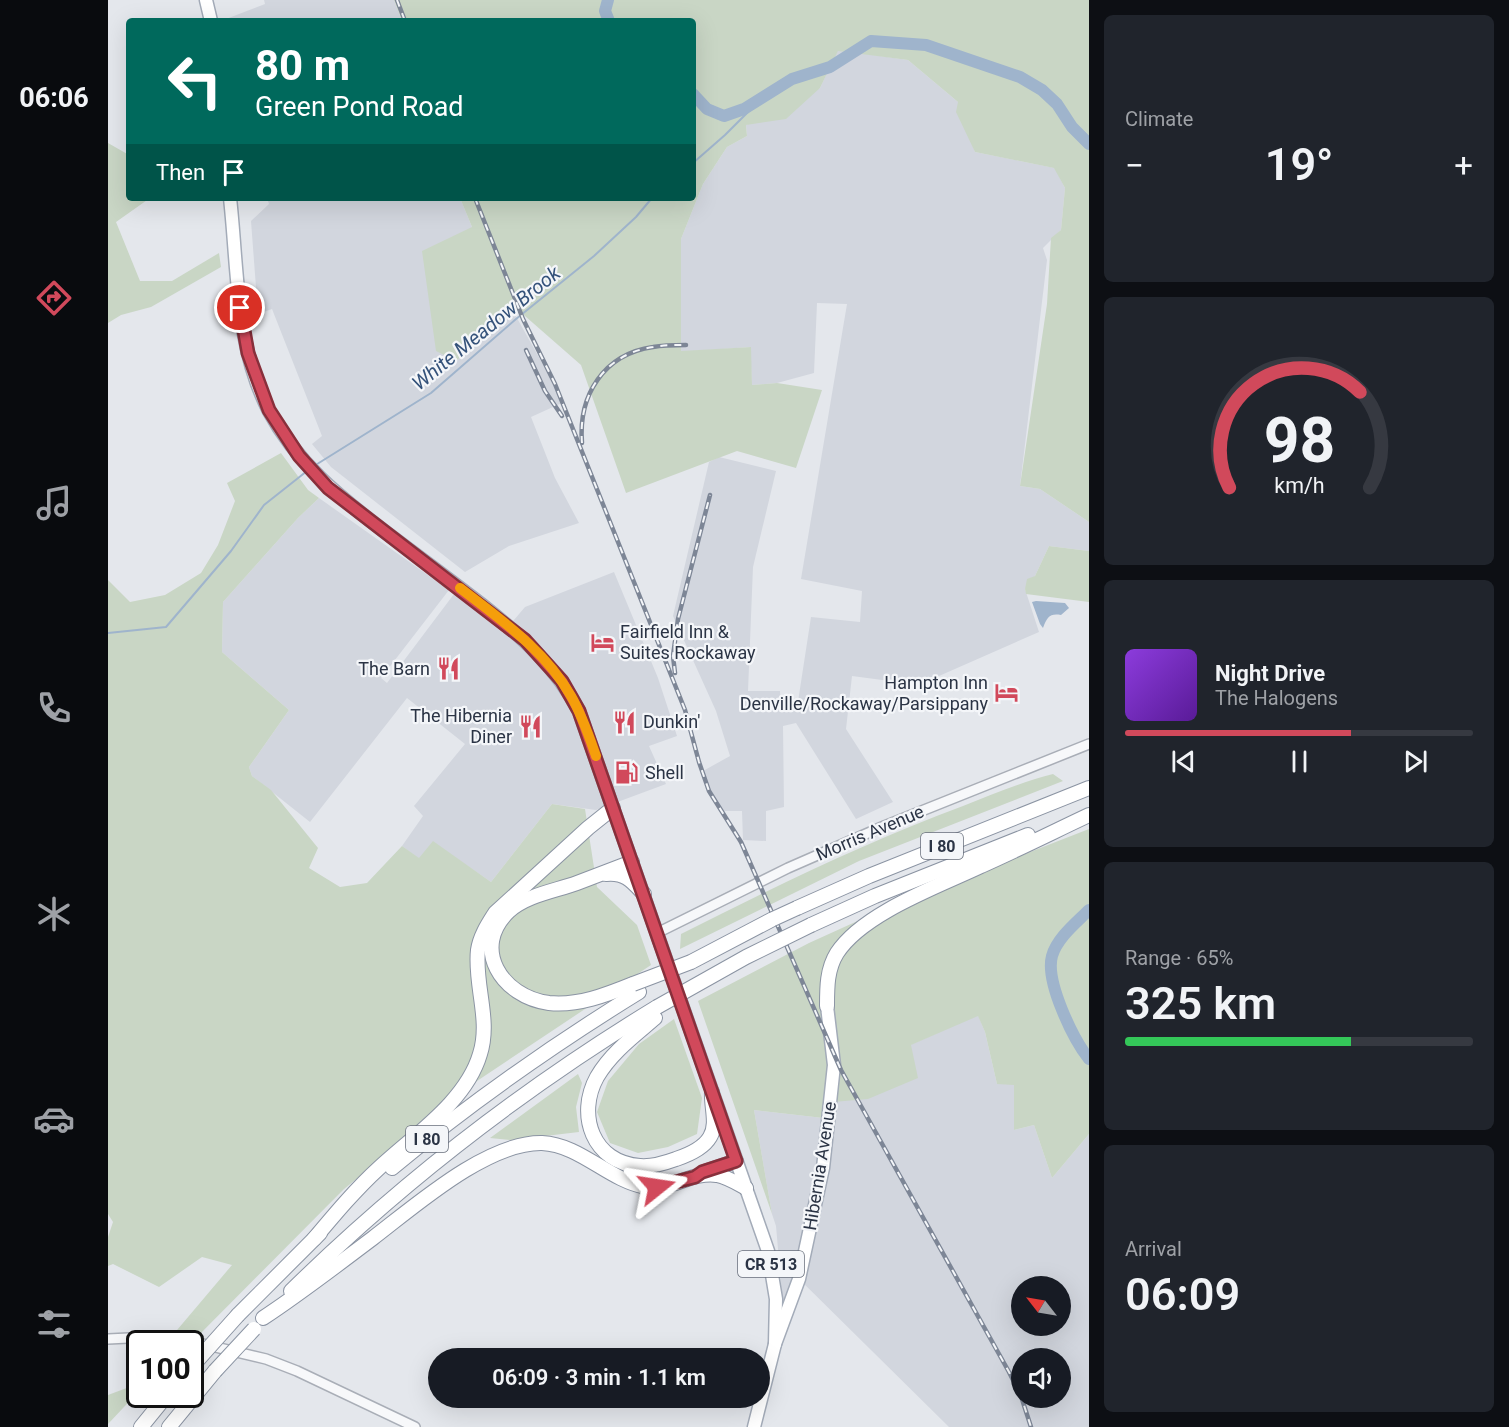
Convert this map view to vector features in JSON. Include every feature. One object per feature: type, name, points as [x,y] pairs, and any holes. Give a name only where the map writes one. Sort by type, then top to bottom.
[{"type":"highway","name":"I 80","points":[[204,1353],[238,1315],[314,1239],[386,1174],[458,1115],[636,988],[797,908],[869,876],[1089,788]]},
{"type":"highway","points":[[314,1239],[344,1202],[372,1174],[446,1108],[476,1065],[481,1053],[483,1020],[478,981],[478,949],[495,913],[588,828],[614,808]]},
{"type":"highway","points":[[827,1006],[828,978],[832,962],[847,940],[879,916],[1089,813]]},
{"type":"highway","name":"I 80","points":[[169,1427],[258,1324],[347,1237],[455,1145],[569,1062],[656,1013],[723,970],[811,925],[914,880],[1089,813]]},
{"type":"highway","points":[[632,862],[530,898],[510,911],[498,925],[492,954],[495,969],[504,982],[516,991],[538,1001],[565,1004],[636,988]]},
{"type":"highway","points":[[596,876],[616,873],[624,875],[630,878],[644,894]]},
{"type":"highway","points":[[656,1013],[607,1063],[596,1079],[589,1097],[587,1114],[590,1130],[596,1143],[616,1159],[641,1166],[685,1156],[700,1148],[711,1134],[714,1126],[712,1092]]},
{"type":"highway","points":[[258,1324],[449,1181],[483,1160],[503,1151],[535,1144],[562,1146],[624,1179],[643,1186],[667,1186],[704,1175],[718,1175],[746,1188]]},
{"type":"highway","points":[[695,1177],[702,1172],[736,1161]]},
{"type":"highway","points":[[141,1427],[156,1408]]},
{"type":"main road","points":[[206,0],[210,18]]},
{"type":"main road","name":"CR 513","points":[[230,201],[240,308],[248,353],[269,410],[299,456],[317,476],[348,503],[515,632],[562,681],[579,711],[768,1251],[776,1299],[775,1344]]},
{"type":"main road","name":"Hibernia Avenue","points":[[754,1427],[775,1344],[799,1279],[823,1168],[834,1065],[827,1006]]},
{"type":"street","name":"Morris Avenue","points":[[657,933],[788,868],[884,826],[1089,744]]},
{"type":"street","points":[[108,1339],[169,1336],[266,1359],[282,1364],[415,1427]]},
{"type":"shaded area","points":[[264,0],[394,0],[401,18],[229,18],[265,4]]},
{"type":"shaded area","points":[[838,50],[908,60],[958,102],[975,152],[1055,168],[1065,188],[1061,230],[1043,248],[1047,260],[1020,486],[1040,489],[1089,522],[1089,551],[1049,546],[1035,576],[1025,589],[1039,632],[939,676],[905,683],[852,676],[846,729],[893,802],[856,819],[796,723],[783,726],[784,807],[766,811],[766,841],[743,840],[742,811],[719,811],[703,771],[730,756],[716,711],[673,616],[709,462],[719,457],[776,471],[753,567],[748,691],[780,691],[781,711],[797,708],[811,617],[860,622],[862,591],[801,579],[847,304],[817,303],[814,373],[777,383],[752,385],[750,347],[681,352],[681,239],[703,184],[727,147],[747,136],[746,125],[820,88]]},
{"type":"shaded area","points":[[268,201],[461,201],[472,227],[456,361],[513,311],[564,402],[531,417],[555,478],[579,523],[509,546],[465,572],[331,467],[312,444],[322,436],[272,309],[258,314],[251,221],[269,204]]},
{"type":"shaded area","points":[[319,498],[449,590],[381,678],[387,683],[454,594],[503,633],[525,607],[614,572],[658,678],[677,736],[649,746],[666,784],[596,810],[552,804],[491,882],[433,842],[419,859],[402,846],[423,816],[414,806],[465,744],[407,698],[310,822],[252,776],[249,767],[289,710],[222,652],[223,602],[298,518]]},
{"type":"shaded area","points":[[978,1015],[985,1032],[997,1084],[1014,1084],[1014,1130],[1034,1125],[1052,1178],[1089,1134],[1089,1427],[949,1427],[794,1274],[783,1306],[776,1226],[754,1110],[832,1119],[833,1102],[910,1045]]},
{"type":"green space","points":[[394,0],[1089,0],[1089,522],[1040,489],[1020,486],[1047,304],[1051,238],[1061,230],[1065,188],[1054,168],[975,152],[956,112],[958,102],[908,60],[838,51],[820,88],[786,119],[746,125],[747,136],[727,147],[703,184],[681,239],[681,351],[751,347],[752,385],[777,383],[822,390],[796,468],[737,451],[626,493],[581,365],[517,309],[456,361],[436,351],[422,251],[472,227],[461,201],[696,201],[696,18],[401,18]]},
{"type":"green space","points":[[108,143],[126,153],[126,201],[146,201],[116,222],[140,281],[172,281],[219,253],[221,267],[151,307],[121,315],[108,323]]},
{"type":"green space","points":[[281,453],[308,490],[319,498],[298,518],[223,602],[222,652],[289,710],[249,767],[252,776],[271,790],[318,848],[309,868],[340,887],[367,883],[402,846],[419,858],[433,841],[491,882],[552,804],[585,809],[597,887],[637,925],[651,965],[477,1081],[344,1189],[204,1330],[177,1330],[232,1265],[202,1257],[159,1287],[113,1264],[108,1266],[108,1237],[113,1222],[108,1214],[108,580],[130,602],[165,595],[201,573],[218,545],[235,501],[227,483]]},
{"type":"green space","points":[[1049,546],[1089,551],[1089,602],[1026,594],[1027,579],[1035,576]]},
{"type":"green space","points":[[1053,774],[1063,781],[859,861],[680,949],[681,934],[820,866],[927,820]]},
{"type":"green space","points":[[1089,829],[1089,1134],[1052,1178],[1034,1125],[1014,1130],[1014,1085],[997,1084],[985,1032],[978,1016],[911,1045],[918,1078],[868,1099],[833,1102],[832,1119],[754,1110],[772,1214],[698,1001],[809,943],[884,909]]},
{"type":"green space","points":[[674,1019],[702,1098],[697,1134],[668,1147],[638,1153],[610,1143],[597,1112],[608,1081],[639,1044]]},
{"type":"green space","points":[[578,1074],[582,1083],[576,1107],[579,1132],[511,1140],[490,1138]]},
{"type":"green space","points":[[126,1388],[126,1405],[108,1424],[108,1395]]},
{"type":"water","points":[[1032,602],[1065,603],[1069,608],[1061,615],[1049,617],[1043,628]]},
{"type":"waterway","points":[[608,0],[605,11],[608,18]]},
{"type":"waterway","points":[[696,97],[707,109],[724,116],[744,109],[792,79],[830,67],[871,41],[926,45],[1020,77],[1042,90],[1057,104],[1072,127],[1089,144]]},
{"type":"waterway","name":"White Meadow Brook","points":[[696,160],[764,96]]},
{"type":"waterway","name":"White Meadow Brook","points":[[314,466],[431,393],[516,319],[594,256],[636,217],[649,201]]},
{"type":"waterway","name":"White Meadow Brook","points":[[108,633],[166,627],[231,551],[264,505],[307,471]]},
{"type":"waterway","points":[[1089,910],[1058,943],[1054,949],[1051,967],[1056,994],[1068,1024],[1089,1059]]},
{"type":"railway","points":[[397,0],[404,18]]},
{"type":"railway","points":[[476,201],[523,319],[555,384],[685,710],[709,791],[741,842],[841,1070],[1009,1372],[1021,1396],[1031,1427]]},
{"type":"railway","points":[[582,443],[582,425],[590,393],[608,368],[621,358],[636,351],[657,346],[686,345]]},
{"type":"railway","points":[[526,350],[545,391],[562,416]]},
{"type":"railway","points":[[675,673],[673,656],[678,619],[710,495]]},
{"type":"slow traffic","points":[[460,588],[525,640],[562,681],[579,711],[596,756]]},
{"type":"place","name":"Fairfield Inn & Suites Rockaway","points":[[602,642]]},
{"type":"place","name":"The Barn","points":[[448,669]]},
{"type":"place","name":"Hampton Inn Denville/Rockaway/Parsippany","points":[[1006,693]]},
{"type":"place","name":"Dunkin'","points":[[625,722]]},
{"type":"place","name":"The Hibernia Diner","points":[[530,726]]},
{"type":"place","name":"Shell","points":[[627,773]]},
{"type":"route","points":[[240,308],[248,353],[269,410],[299,456],[328,488],[525,640],[562,681],[579,711],[736,1161],[702,1172],[695,1177],[657,1187]]}]
